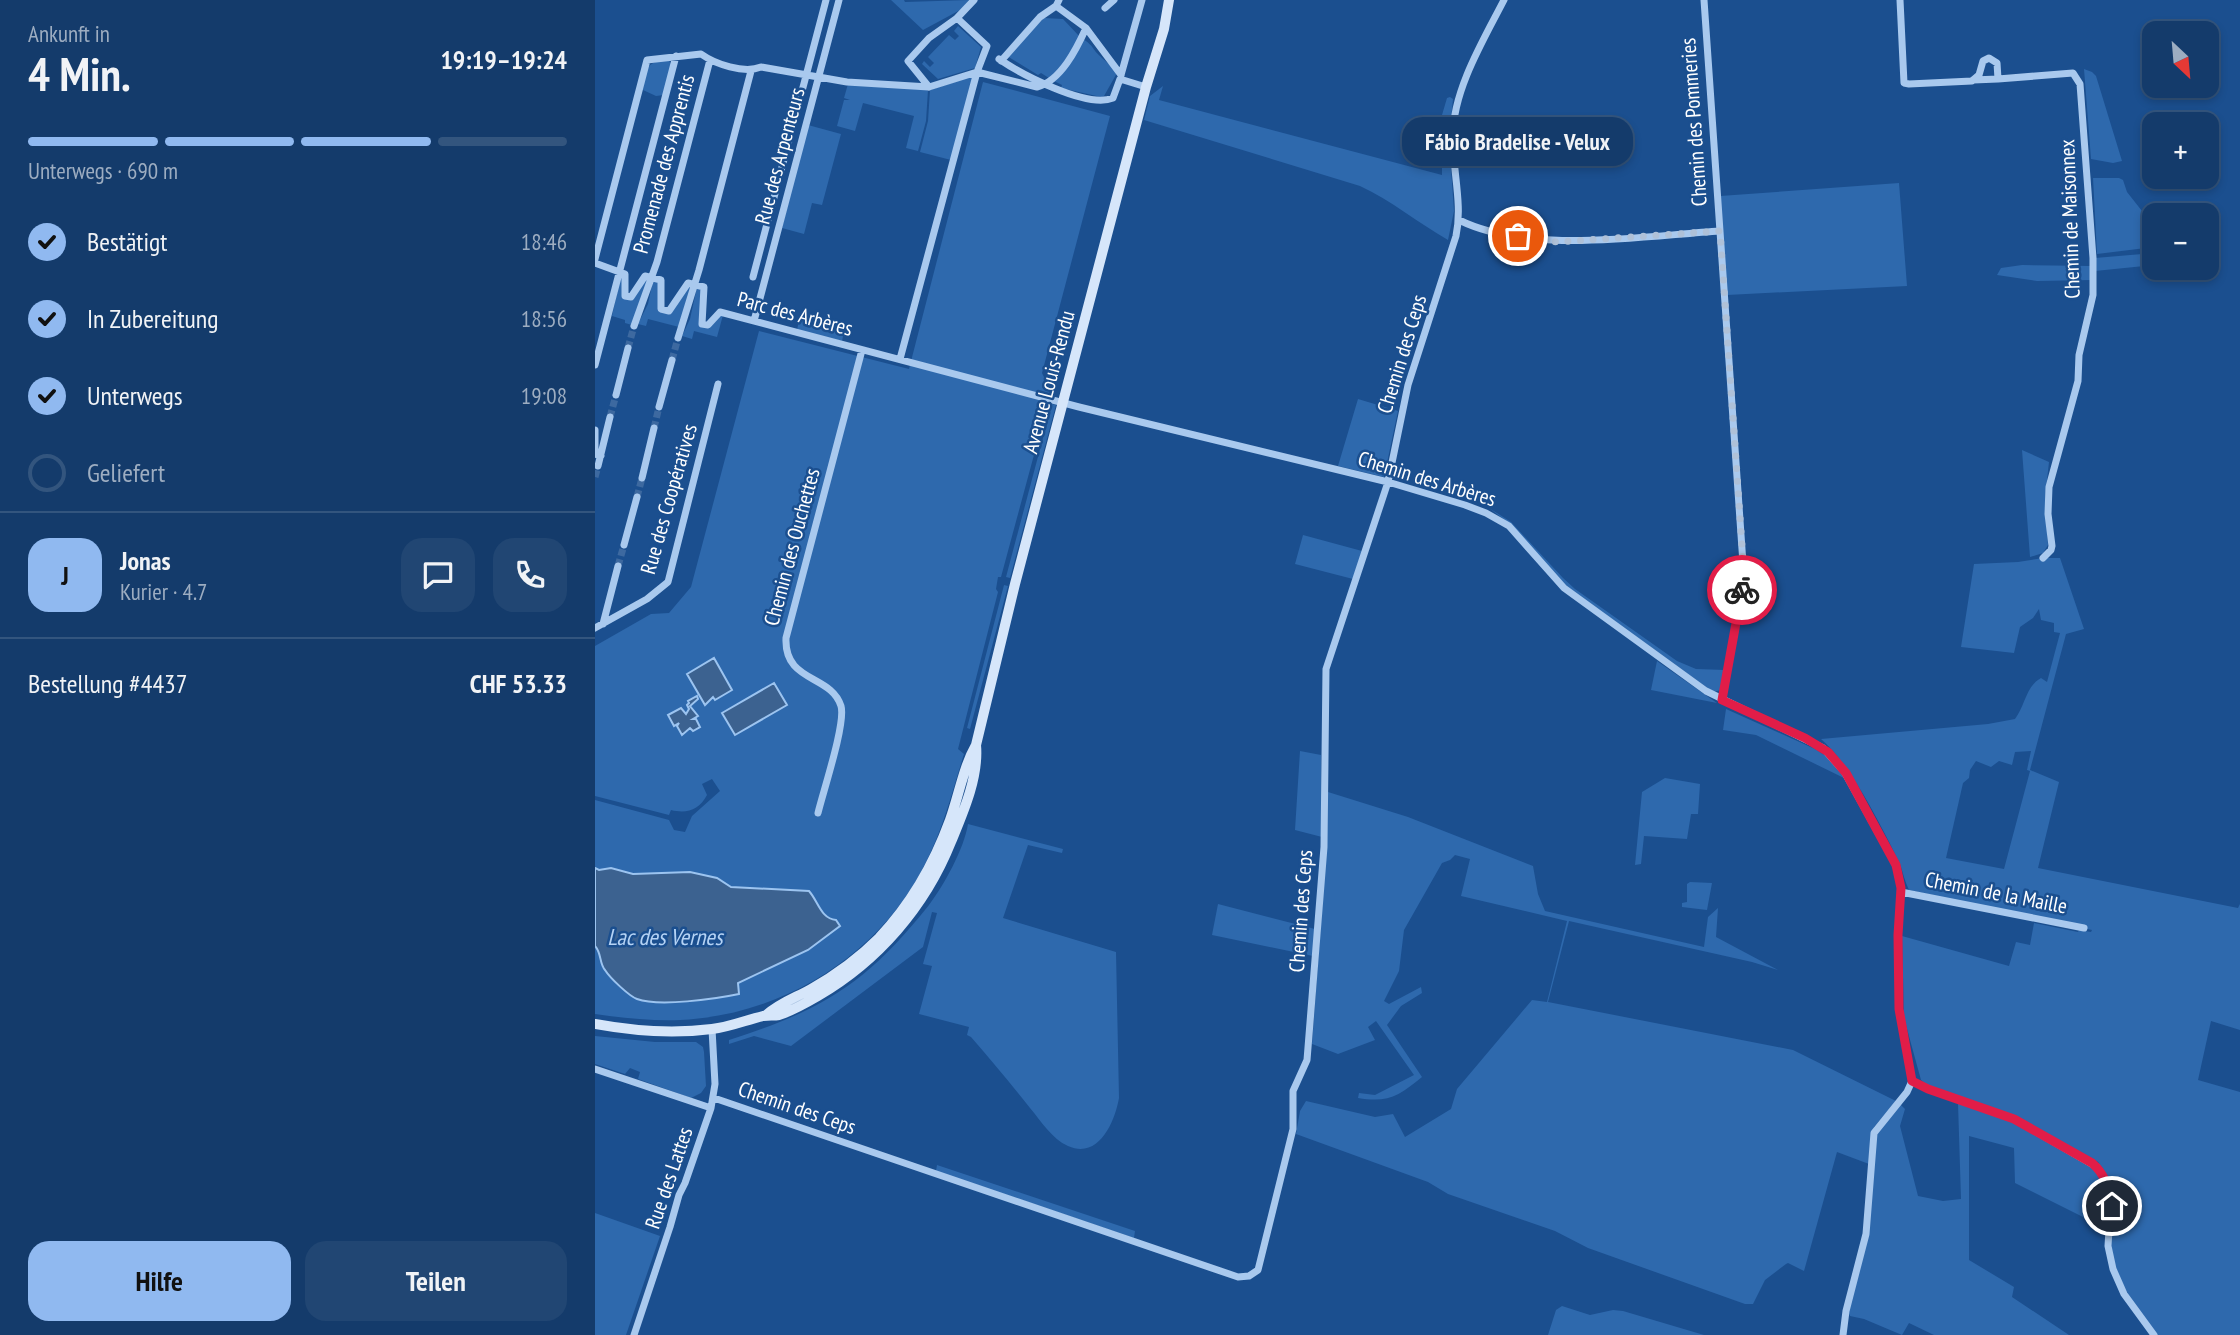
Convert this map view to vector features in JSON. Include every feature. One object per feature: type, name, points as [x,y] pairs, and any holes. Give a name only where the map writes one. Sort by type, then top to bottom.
[{"type":"main road","name":"Avenue Louis-Rendu","points":[[1164,29],[1169,0]]},
{"type":"main road","name":"Avenue Louis-Rendu","points":[[595,1024],[651,1031],[712,1029],[765,1016],[775,1006],[810,990],[849,964],[878,938],[905,907],[923,879],[939,846],[967,763],[976,745],[1015,584],[1146,87],[1164,29],[1177,0]]},
{"type":"street","name":"Rue des Arpenteurs","points":[[753,277],[826,0]]},
{"type":"street","name":"Rue des Arpenteurs","points":[[754,321],[839,0]]},
{"type":"street","points":[[929,87],[908,61],[929,38],[957,18],[974,0]]},
{"type":"street","points":[[1105,8],[1114,0]]},
{"type":"street","points":[[1142,0],[1121,77],[1113,98],[1105,101],[1059,91],[1000,60],[1058,3],[1086,28],[1121,77],[1146,87]]},
{"type":"street","name":"Chemin des Ceps","points":[[713,1098],[1238,1277],[1246,1277],[1256,1272],[1261,1263],[1293,1129],[1293,1091],[1307,1060],[1324,847],[1326,669],[1388,482],[1408,386],[1444,280],[1459,220],[1453,152],[1455,107],[1504,0]]},
{"type":"street","name":"Chemin des Pommeries","points":[[1704,0],[1744,579],[1722,700]]},
{"type":"street","name":"Chemin de Maisonnex","points":[[1900,0],[1904,83],[2073,73],[2080,84],[2093,295],[2079,355],[2078,381],[2049,487],[2048,514],[2052,545],[2043,558]]},
{"type":"street","points":[[900,359],[977,72],[987,46],[957,18]]},
{"type":"street","points":[[694,284],[688,283],[669,311],[661,309],[661,280],[645,276],[631,298],[625,296],[625,274],[595,261],[647,60],[701,54],[710,60],[751,71],[761,67],[818,78],[929,87],[977,72],[1037,87],[1045,85],[1073,56],[1086,28]]},
{"type":"street","points":[[595,365],[676,56]]},
{"type":"street","points":[[1972,80],[1979,75],[1983,61],[1989,58],[1997,63],[1998,79]]},
{"type":"street","name":"Promenade des Apprentis","points":[[634,326],[657,262],[710,60]]},
{"type":"street","points":[[678,338],[751,71]]},
{"type":"street","points":[[1459,220],[1475,228],[1557,242],[1720,231]]},
{"type":"street","name":"Parc des Arbères","points":[[694,284],[704,287],[702,324],[708,326],[720,312],[1063,403]]},
{"type":"street","points":[[616,396],[628,348]]},
{"type":"street","name":"Chemin des Ouchettes","points":[[818,813],[842,709],[836,698],[823,685],[793,665],[787,653],[786,638],[862,350]]},
{"type":"street","points":[[659,407],[672,360]]},
{"type":"street","name":"Rue des Coopératives","points":[[599,626],[647,599],[668,582],[718,384]]},
{"type":"street","name":"Chemin des Arbères","points":[[1063,403],[1388,482],[1475,509],[1502,521],[1516,533],[1564,588],[1722,700]]},
{"type":"street","points":[[598,466],[610,417]]},
{"type":"street","points":[[642,478],[654,428]]},
{"type":"street","points":[[595,430],[595,454],[601,456]]},
{"type":"street","points":[[624,545],[637,497]]},
{"type":"street","points":[[599,626],[618,566]]},
{"type":"street","name":"Chemin de la Maille","points":[[1722,700],[1805,738],[1832,756],[1846,773],[1896,865],[1901,880],[1898,935],[1899,1009],[1912,1081]]},
{"type":"street","name":"Chemin de la Maille","points":[[1901,892],[2084,928]]},
{"type":"street","name":"Rue des Lattes","points":[[634,1335],[711,1108],[715,1070],[712,1029]]},
{"type":"street","points":[[595,1069],[711,1108]]},
{"type":"street","points":[[1843,1335],[1846,1311],[1867,1224],[1874,1133],[1907,1092],[1912,1081],[2014,1119],[2097,1167],[2107,1184],[2111,1198],[2108,1246],[2113,1269],[2124,1294],[2154,1335]]},
{"type":"shaded area","points":[[891,0],[969,0],[962,9],[923,30]]},
{"type":"shaded area","points":[[1044,18],[1063,19],[1080,37],[1073,55],[1049,78],[1041,73],[1038,75],[1007,56]]},
{"type":"shaded area","points":[[958,26],[981,47],[975,68],[938,79],[922,64],[924,61],[930,67],[934,63],[928,57],[949,35],[955,40],[959,36],[954,31]]},
{"type":"shaded area","points":[[1083,39],[1117,73],[1104,96],[1061,88],[1062,85],[1052,80]]},
{"type":"shaded area","points":[[668,59],[671,64],[664,95],[656,96],[643,90],[648,68],[655,62]]},
{"type":"shaded area","points":[[2084,69],[2096,76],[2122,161],[2113,163],[2091,159]]},
{"type":"shaded area","points":[[973,76],[951,160],[920,152],[928,121],[930,90]]},
{"type":"shaded area","points":[[983,82],[1110,116],[1042,373],[1051,392],[1001,577],[998,577],[998,592],[958,749],[964,754],[933,847],[908,894],[884,924],[856,951],[826,973],[792,992],[719,1016],[659,1020],[595,1014],[595,800],[669,820],[674,830],[685,832],[692,816],[720,791],[712,779],[702,784],[707,795],[700,804],[687,811],[671,810],[669,815],[595,796],[595,646],[651,614],[669,613],[691,587],[759,331],[909,369]]},
{"type":"shaded area","points":[[848,84],[928,90],[926,121],[918,151],[906,148],[914,116],[863,103],[855,131],[837,126],[844,100],[850,100],[844,98]]},
{"type":"shaded area","points":[[1163,86],[1159,100],[1442,175],[1442,115],[1447,98],[1450,97],[1453,99],[1449,140],[1454,211],[1448,240],[1360,186],[1144,120],[1150,96]]},
{"type":"shaded area","points":[[808,125],[841,134],[822,205],[812,203],[804,234],[782,228]]},
{"type":"shaded area","points":[[2093,178],[2119,178],[2123,180],[2127,192],[2142,211],[2142,248],[2097,254]]},
{"type":"shaded area","points":[[1899,183],[1907,286],[1727,295],[1720,196]]},
{"type":"shaded area","points":[[2142,254],[2142,266],[2095,271],[2095,258]]},
{"type":"shaded area","points":[[2022,265],[2091,266],[2091,280],[2037,281],[1997,275],[2001,268]]},
{"type":"shaded area","points":[[621,275],[622,297],[631,299],[645,278],[648,279],[632,325],[612,316]]},
{"type":"shaded area","points":[[653,280],[659,281],[659,310],[669,313],[688,285],[692,286],[679,327],[648,319],[646,326],[638,324],[648,304]]},
{"type":"shaded area","points":[[697,287],[702,288],[700,325],[709,327],[720,314],[723,315],[717,337],[694,331],[692,339],[682,336],[690,319]]},
{"type":"shaded area","points":[[801,312],[846,323],[842,341],[797,330]]},
{"type":"shaded area","points":[[1358,399],[1398,411],[1384,477],[1338,466]]},
{"type":"shaded area","points":[[1052,404],[1056,405],[1010,578],[1006,577]]},
{"type":"shaded area","points":[[2022,450],[2049,462],[2045,498],[2048,545],[2043,553],[2030,557]]},
{"type":"shaded area","points":[[1489,508],[1511,522],[1575,589],[1677,661],[1696,669],[1725,670],[1721,690],[1713,692],[1562,583],[1510,524]]},
{"type":"shaded area","points":[[1303,535],[1362,551],[1353,579],[1295,564]]},
{"type":"shaded area","points":[[2060,558],[2084,629],[2066,634],[2030,770],[2059,782],[2038,868],[2238,908],[2240,904],[2240,1030],[2211,1021],[2198,1080],[2240,1092],[2240,1335],[2157,1335],[2118,1274],[2111,1237],[2114,1196],[2107,1175],[2098,1162],[2016,1116],[1928,1086],[1921,1080],[1904,1018],[1902,936],[2009,966],[2016,942],[2030,945],[2034,923],[2078,932],[2092,930],[1909,890],[1900,864],[1865,797],[1843,764],[1821,739],[1988,724],[2015,719],[2032,686],[2041,678],[2047,682],[2060,633],[2054,632],[2054,623],[2041,620],[2039,609],[2033,618],[2020,627],[2014,653],[1961,647],[1974,564]],"holes":[[[2031,751],[2027,770],[2030,771],[2004,869],[1946,858],[1963,783],[1969,778],[1970,770],[1976,761],[1991,767],[1999,761],[2012,765],[2015,752]]]},
{"type":"shaded area","points":[[1004,585],[1008,586],[970,729],[967,728]]},
{"type":"shaded area","points":[[1657,661],[1717,703],[1651,690]]},
{"type":"shaded area","points":[[1726,709],[1815,749],[1826,756],[1844,778],[1756,735],[1723,730]]},
{"type":"shaded area","points":[[1300,751],[1321,755],[1322,837],[1295,830]]},
{"type":"shaded area","points":[[1665,778],[1700,784],[1698,814],[1691,814],[1687,839],[1644,836],[1641,864],[1635,865],[1642,792]]},
{"type":"shaded area","points":[[1328,792],[1408,817],[1533,866],[1538,894],[1545,911],[1704,947],[1708,917],[1718,908],[1716,937],[1778,970],[1569,921],[1548,1002],[1793,1050],[1896,1101],[1874,1127],[1869,1164],[1837,1152],[1804,1271],[1786,1264],[1765,1280],[1753,1304],[1745,1304],[1588,1248],[1555,1231],[1448,1194],[1428,1182],[1296,1134],[1300,1111],[1306,1101],[1375,1117],[1393,1114],[1405,1137],[1451,1109],[1457,1089],[1532,1000],[1547,1002],[1567,921],[1461,896],[1470,859],[1455,855],[1442,863],[1404,930],[1399,971],[1384,1001],[1389,1004],[1421,987],[1422,993],[1401,1006],[1387,1025],[1422,1077],[1393,1097],[1377,1100],[1358,1098],[1359,1093],[1375,1095],[1414,1075],[1376,1021],[1368,1027],[1375,1040],[1338,1054],[1312,1044],[1327,842]]},
{"type":"shaded area","points":[[968,824],[1063,849],[1062,853],[1028,845],[1003,918],[1116,952],[1119,1098],[1114,1117],[1104,1136],[1088,1148],[1068,1146],[1052,1134],[967,1035],[969,1027],[919,1014],[932,966],[923,964],[937,913],[932,912],[923,947],[791,1046],[754,1036],[729,1044],[729,1040],[817,1005],[863,974],[885,955],[929,905],[941,887],[958,855]]},
{"type":"shaded area","points":[[1712,883],[1707,910],[1682,907],[1682,903],[1687,902],[1687,884]]},
{"type":"shaded area","points":[[1218,904],[1315,929],[1313,956],[1212,935]]},
{"type":"shaded area","points":[[595,1036],[655,1042],[696,1042],[703,1047],[706,1086],[701,1093],[691,1098],[638,1079],[640,1072],[630,1068],[625,1074],[595,1064]]},
{"type":"shaded area","points":[[1958,1103],[2013,1122],[2093,1167],[2102,1181],[2108,1204],[2107,1229],[2015,1183],[2014,1148],[1969,1136],[1969,1260],[2014,1287],[2012,1297],[2069,1335],[1934,1335],[1909,1323],[1902,1335],[1850,1316],[1848,1311],[1858,1275],[1876,1135],[1900,1104],[1905,1109],[1900,1126],[1918,1196],[1943,1201],[1961,1199]]},
{"type":"shaded area","points":[[937,1165],[1135,1231],[1134,1238],[936,1171]]},
{"type":"shaded area","points":[[595,1213],[660,1236],[626,1335],[595,1335]]},
{"type":"shaded area","points":[[1562,1306],[1590,1315],[1613,1310],[1623,1311],[1704,1335],[1548,1335],[1556,1310]]},
{"type":"water","points":[[714,658],[732,690],[715,700],[713,697],[705,705],[687,674]]},
{"type":"water","points":[[774,683],[787,705],[735,735],[722,713]]},
{"type":"water","points":[[697,696],[698,699],[690,706],[698,716],[693,719],[696,719],[700,727],[693,731],[690,728],[682,735],[677,726],[679,723],[674,726],[668,715],[681,708],[686,714],[689,709],[688,701]]},
{"type":"water","name":"Lac des Vernes","points":[[595,868],[611,868],[633,874],[690,872],[717,878],[731,887],[809,891],[823,913],[836,920],[840,926],[808,950],[738,983],[739,994],[673,1002],[637,999],[607,973],[595,946]]},
{"type":"tunnel","points":[[628,348],[634,326]]},
{"type":"tunnel","points":[[672,360],[678,338]]},
{"type":"tunnel","points":[[610,417],[616,395]]},
{"type":"tunnel","points":[[654,428],[659,407]]},
{"type":"tunnel","points":[[595,477],[598,466]]},
{"type":"tunnel","points":[[637,497],[642,478]]},
{"type":"tunnel","points":[[618,566],[624,545]]},
{"type":"way so far","points":[[1518,236],[1557,242],[1720,231],[1743,560],[1742,590]]},
{"type":"place","name":"Fábio Bradelise - Velux","points":[[1518,236]]},
{"type":"route","points":[[1742,590],[1722,700],[1805,738],[1832,756],[1846,773],[1898,870],[1901,880],[1898,935],[1899,1009],[1912,1081],[2014,1119],[2092,1163],[2107,1184],[2112,1206]]}]
